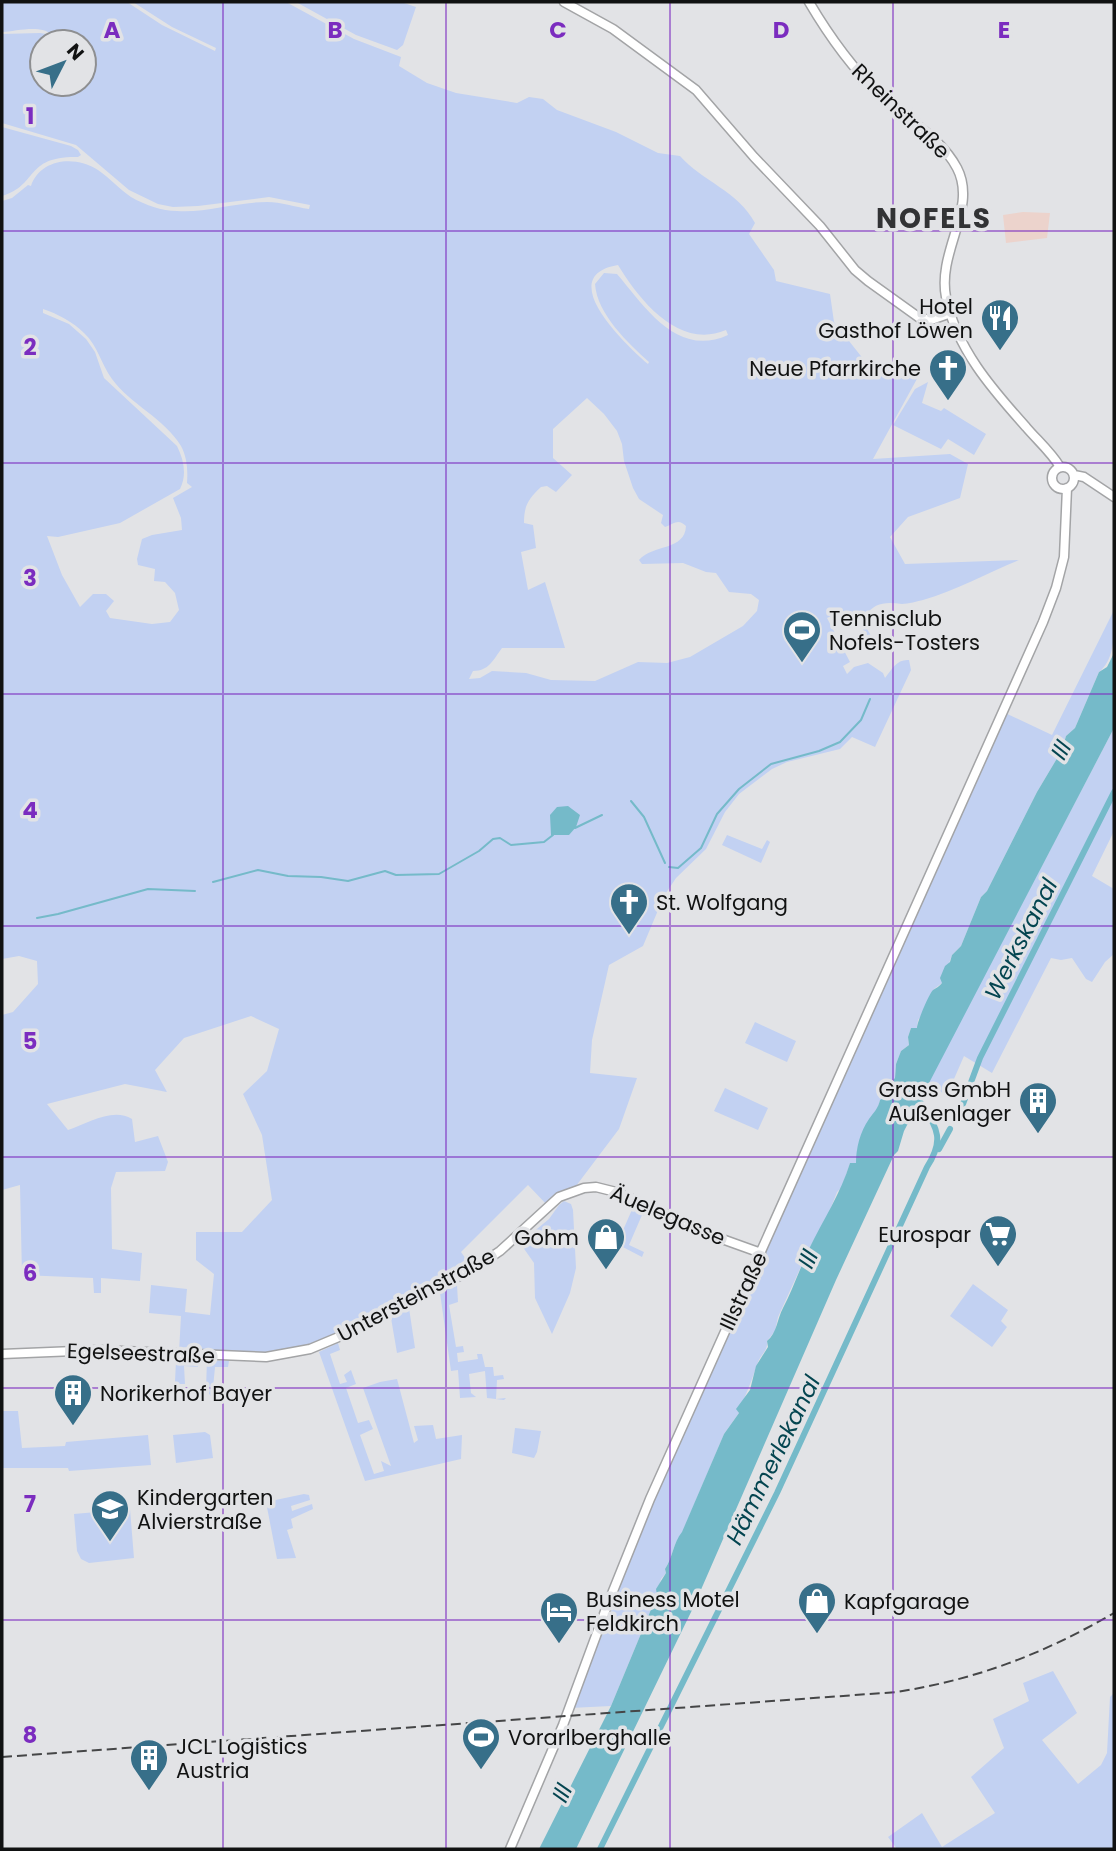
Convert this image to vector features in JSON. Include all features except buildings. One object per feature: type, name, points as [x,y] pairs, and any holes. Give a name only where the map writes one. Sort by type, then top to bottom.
[{"type":"main road","points":[[564,2],[613,29],[702,95],[754,157],[813,219],[855,270],[868,281],[921,319],[934,319],[951,313]]},
{"type":"main road","name":"Rheinstraße","points":[[809,2],[857,71],[882,97],[937,143],[960,174],[962,210],[947,254],[945,295],[982,376],[1044,449],[1057,469],[1052,481],[1068,483],[1067,511]]},
{"type":"main road","points":[[1057,469],[1067,467],[1068,483],[1090,482],[1114,496]]},
{"type":"main road","name":"Illstraße","points":[[510,1849],[563,1725],[644,1512],[991,739],[1056,588],[1065,552],[1067,511]]},
{"type":"main road","name":"Äuelegasse","points":[[573,1190],[596,1187],[616,1192],[722,1239],[761,1253]]},
{"type":"main road","name":"Untersteinstraße","points":[[280,1356],[310,1349],[341,1336],[466,1273],[500,1251],[559,1197],[573,1190]]},
{"type":"main road","name":"Egelseestraße","points":[[2,1354],[99,1349],[246,1357],[280,1356]]},
{"type":"shaded area","points":[[2,2],[127,2],[162,25],[215,51],[216,48],[172,27],[133,2],[286,2],[354,39],[401,57],[399,66],[427,83],[456,93],[517,103],[529,97],[543,99],[557,110],[616,132],[658,153],[680,156],[730,194],[748,212],[755,223],[749,234],[774,270],[776,281],[830,294],[834,322],[868,365],[918,377],[873,459],[950,454],[968,464],[960,498],[908,517],[890,537],[905,564],[1019,560],[960,587],[923,600],[907,604],[881,604],[872,608],[865,617],[867,629],[878,647],[877,650],[872,649],[857,616],[851,611],[827,618],[850,662],[843,666],[847,674],[854,667],[868,663],[883,673],[885,678],[895,665],[905,660],[909,660],[911,670],[875,747],[852,737],[840,749],[787,762],[772,769],[739,794],[725,812],[706,849],[676,878],[664,896],[643,946],[609,965],[592,1040],[590,1073],[637,1078],[619,1129],[573,1190],[548,1206],[528,1185],[461,1252],[473,1269],[341,1336],[280,1356],[179,1352],[181,1316],[149,1313],[151,1285],[187,1289],[185,1312],[210,1315],[214,1274],[196,1260],[196,1232],[242,1232],[272,1200],[262,1135],[243,1094],[267,1071],[279,1029],[251,1016],[184,1038],[155,1070],[167,1092],[125,1084],[47,1104],[68,1130],[109,1115],[132,1119],[135,1142],[158,1136],[168,1162],[165,1171],[116,1172],[111,1188],[112,1249],[142,1253],[140,1281],[101,1278],[101,1293],[94,1293],[93,1278],[22,1275],[20,1185],[2,1190],[2,1015],[13,1012],[38,984],[37,961],[19,956],[2,959],[2,201],[12,198],[28,185],[31,186],[42,170],[50,165],[69,161],[89,165],[131,197],[165,210],[188,211],[267,202],[309,209],[310,205],[269,197],[198,206],[173,207],[158,204],[129,190],[76,145],[2,123],[2,34],[28,33],[28,98],[98,98],[98,28],[2,32]],"holes":[[[618,265],[649,307],[677,328],[692,333],[709,334],[726,330],[728,335],[710,340],[693,340],[678,335],[651,314],[617,274],[604,273],[595,284],[601,306],[615,327],[648,364],[611,327],[593,296],[592,282],[600,272]],[[43,309],[60,316],[84,333],[119,388],[166,428],[183,450],[187,464],[187,483],[192,487],[173,498],[181,518],[182,530],[142,539],[137,559],[138,565],[155,569],[154,581],[165,582],[175,593],[179,610],[170,622],[152,624],[110,618],[106,611],[114,601],[106,594],[93,594],[80,607],[62,575],[47,536],[58,537],[120,523],[180,489],[184,467],[177,446],[104,378],[95,352],[86,339],[69,324],[43,313]],[[587,398],[617,431],[624,461],[639,499],[663,515],[661,523],[665,527],[678,522],[686,526],[680,540],[645,555],[639,560],[642,564],[683,563],[716,573],[729,592],[751,594],[759,600],[757,611],[743,626],[690,657],[667,663],[638,662],[595,681],[551,680],[526,673],[492,671],[480,678],[469,679],[473,671],[490,664],[502,648],[565,648],[545,582],[528,590],[521,552],[536,548],[533,525],[524,523],[530,499],[541,487],[547,486],[556,492],[572,475],[553,458],[553,429]]]},
{"type":"shaded area","points":[[296,2],[401,2],[416,7],[403,45],[397,50],[356,35]]},
{"type":"shaded area","points":[[2,127],[71,146],[81,155],[49,161],[14,191],[2,196]]},
{"type":"shaded area","points":[[1023,212],[1050,213],[1047,238],[1006,243],[1003,215]]},
{"type":"shaded area","points":[[928,382],[922,403],[941,411],[944,408],[986,434],[974,455],[948,439],[941,449],[893,425],[915,389]]},
{"type":"shaded area","points":[[1114,610],[1113,644],[1109,660],[1099,672],[1075,728],[1066,736],[1062,750],[1037,792],[987,891],[981,897],[961,946],[952,955],[942,983],[930,995],[917,1028],[911,1028],[909,1045],[901,1051],[895,1078],[886,1087],[886,1096],[880,1100],[877,1111],[871,1116],[856,1163],[850,1163],[842,1187],[837,1192],[778,1317],[775,1331],[767,1341],[739,1413],[724,1434],[665,1569],[666,1573],[661,1579],[657,1595],[611,1706],[570,1708],[614,1590],[1003,712],[1052,735]]},
{"type":"shaded area","points":[[1114,728],[1114,831],[1092,876],[1114,889],[1114,954],[1105,962],[1092,982],[1086,979],[1072,958],[1051,958],[992,1073],[964,1056],[947,1095],[927,1085]]},
{"type":"shaded area","points":[[727,835],[762,849],[767,840],[770,842],[761,863],[722,845]]},
{"type":"shaded area","points":[[755,1022],[796,1041],[787,1062],[745,1043]]},
{"type":"shaded area","points":[[725,1088],[768,1108],[758,1130],[714,1111]]},
{"type":"shaded area","points":[[564,1201],[571,1204],[573,1210],[576,1268],[570,1293],[552,1334],[535,1298],[534,1263],[520,1243],[549,1219]]},
{"type":"shaded area","points":[[634,1205],[656,1216],[655,1220],[642,1215],[629,1245],[644,1252],[642,1257],[617,1244]]},
{"type":"shaded area","points":[[461,1281],[457,1285],[458,1302],[449,1305],[456,1347],[463,1346],[464,1352],[457,1353],[458,1362],[478,1359],[477,1354],[482,1354],[485,1367],[493,1367],[494,1376],[503,1375],[504,1379],[497,1380],[496,1399],[506,1398],[504,1400],[487,1398],[485,1371],[469,1374],[471,1393],[476,1397],[460,1398],[458,1370],[451,1371],[440,1293]]},
{"type":"shaded area","points":[[973,1284],[1008,1310],[1001,1321],[1007,1327],[992,1347],[950,1316]]},
{"type":"shaded area","points":[[409,1308],[415,1348],[397,1353],[391,1318]]},
{"type":"shaded area","points":[[338,1343],[340,1350],[330,1354],[340,1384],[347,1382],[344,1375],[351,1370],[356,1384],[346,1388],[358,1423],[369,1420],[373,1429],[360,1435],[374,1474],[384,1471],[381,1461],[391,1466],[363,1388],[397,1379],[414,1443],[418,1440],[414,1426],[433,1425],[436,1439],[462,1435],[461,1459],[365,1481],[319,1352]]},
{"type":"shaded area","points":[[197,1360],[198,1367],[184,1366],[185,1384],[176,1384],[175,1393],[182,1393],[183,1398],[205,1399],[174,1402],[176,1361]]},
{"type":"shaded area","points":[[207,1360],[229,1361],[228,1367],[215,1367],[212,1398],[206,1389]]},
{"type":"shaded area","points":[[2,1411],[18,1411],[22,1448],[65,1446],[66,1442],[148,1435],[151,1465],[69,1471],[68,1468],[2,1468]]},
{"type":"shaded area","points":[[515,1428],[541,1431],[534,1458],[512,1453]]},
{"type":"shaded area","points":[[205,1432],[210,1435],[213,1458],[176,1463],[173,1435]]},
{"type":"shaded area","points":[[309,1495],[310,1500],[291,1506],[292,1511],[312,1504],[313,1509],[291,1519],[293,1528],[287,1530],[296,1558],[277,1559],[266,1502]]},
{"type":"shaded area","points":[[130,1509],[134,1558],[89,1563],[81,1559],[77,1551],[74,1514]]},
{"type":"shaded area","points":[[1053,1671],[1077,1713],[1042,1740],[1078,1784],[1101,1765],[1107,1753],[1110,1697],[1114,1693],[1114,1849],[897,1849],[888,1837],[922,1813],[942,1847],[995,1813],[971,1777],[1004,1748],[993,1719],[1029,1701],[1023,1683]]},
{"type":"water","name":"Ill","points":[[1114,653],[1114,728],[904,1131],[898,1151],[836,1280],[693,1608],[576,1849],[539,1849],[611,1706],[657,1595],[656,1589],[666,1573],[665,1569],[724,1434],[739,1413],[736,1409],[750,1390],[756,1366],[768,1347],[767,1341],[775,1330],[809,1249],[837,1196],[850,1163],[856,1163],[863,1129],[880,1100],[886,1096],[886,1087],[895,1078],[896,1064],[901,1051],[909,1045],[911,1028],[917,1028],[931,993],[942,983],[940,978],[945,966],[961,946],[981,897],[987,891],[1037,792],[1062,750],[1066,736],[1075,728],[1099,672],[1107,667]]},
{"type":"water","points":[[568,806],[580,815],[576,827],[569,835],[551,835],[550,815],[557,807]]},
{"type":"waterway","points":[[669,867],[678,868],[701,848],[717,814],[739,789],[771,764],[819,751],[840,742],[861,720],[870,699]]},
{"type":"waterway","name":"Werkskanal","points":[[963,1104],[980,1058],[1114,792]]},
{"type":"waterway","points":[[631,801],[644,817],[665,863]]},
{"type":"waterway","points":[[575,828],[602,815]]},
{"type":"waterway","points":[[213,882],[258,870],[288,876],[348,881],[385,871],[396,875],[439,874],[479,851],[493,839],[500,838],[511,845],[544,842],[553,835]]},
{"type":"waterway","points":[[37,918],[148,889],[195,891]]},
{"type":"waterway","name":"Hämmerlekanal","points":[[600,1849],[777,1493],[933,1156],[937,1146],[936,1130],[916,1095]]},
{"type":"waterway","name":"Werkskanal","points":[[939,1149],[950,1129]]},
{"type":"railway","points":[[2,1757],[897,1692],[955,1680],[1009,1663],[1062,1641],[1114,1613]]},
{"type":"place","name":"Hotel Gasthof Löwen","points":[[1000,352]]},
{"type":"place","name":"Neue Pfarrkirche","points":[[948,402]]},
{"type":"place","name":"Tennisclub Nofels-Tosters","points":[[802,664]]},
{"type":"place","name":"St. Wolfgang","points":[[629,936]]},
{"type":"place","name":"Grass GmbH Außenlager","points":[[1038,1135]]},
{"type":"place","name":"Eurospar","points":[[998,1268]]},
{"type":"place","name":"Gohm","points":[[606,1271]]},
{"type":"place","name":"Norikerhof Bayer","points":[[73,1427]]},
{"type":"place","name":"Kindergarten Alvierstraße","points":[[110,1543]]},
{"type":"place","name":"Kapfgarage","points":[[817,1635]]},
{"type":"place","name":"Business Motel Feldkirch","points":[[559,1645]]},
{"type":"place","name":"Vorarlberghalle","points":[[481,1771]]},
{"type":"place","name":"JCL Logistics Austria","points":[[149,1792]]},
{"type":"district","name":"NOFELS","points":[[934,218]]}]
